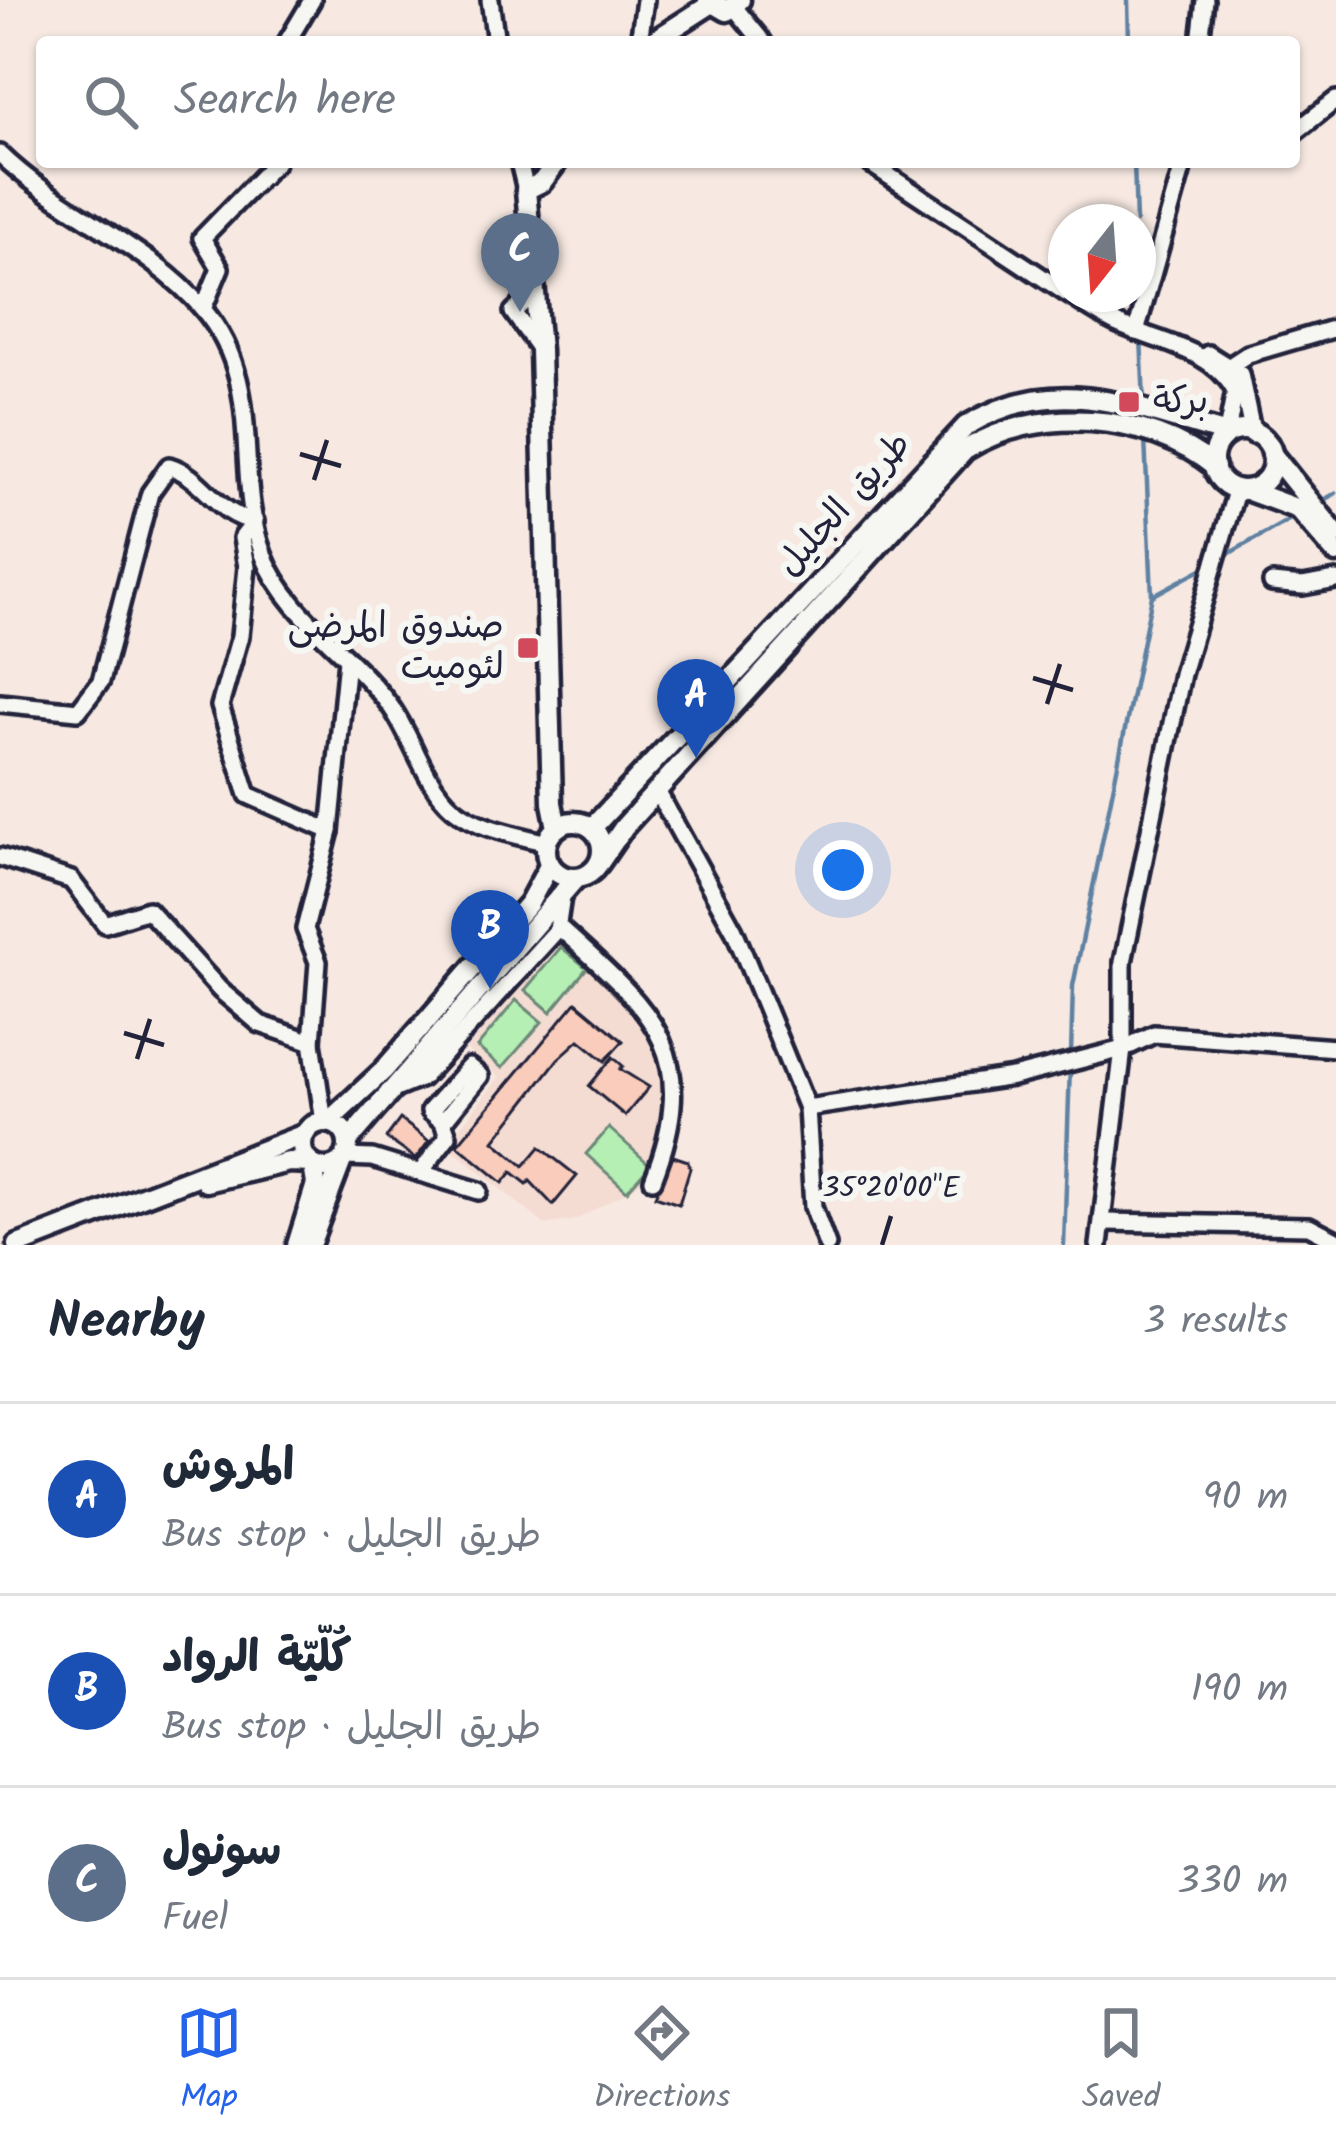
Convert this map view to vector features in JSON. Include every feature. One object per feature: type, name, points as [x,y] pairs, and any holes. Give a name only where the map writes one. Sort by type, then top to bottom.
[{"type":"main road","points":[[661,36],[710,2],[722,11],[738,4]]},
{"type":"main road","points":[[18,1245],[326,1122],[383,1071],[529,903],[550,864],[540,350],[526,190],[542,182],[552,168]]},
{"type":"main road","name":"طريق الجليل","points":[[592,828],[966,426],[1020,400],[1049,394],[1119,404],[1226,433]]},
{"type":"main road","name":"طريق الجليل","points":[[601,862],[657,790],[945,468],[994,432],[1056,419],[1090,422],[1160,437],[1215,466]]},
{"type":"main road","points":[[1336,534],[1253,435],[1226,433],[1213,446],[1215,466],[1243,489],[1298,509],[1336,553]]},
{"type":"main road","points":[[1243,489],[1269,481],[1273,466],[1268,449]]},
{"type":"main road","points":[[310,1245],[346,1151],[386,1093],[569,885],[588,876],[601,862],[602,843],[592,828],[574,822],[552,835]]},
{"type":"main road","points":[[550,864],[569,885]]},
{"type":"main road","points":[[326,1122],[344,1130],[346,1151]]},
{"type":"main road","points":[[297,1245],[316,1184],[302,1149],[304,1134]]},
{"type":"main road","points":[[148,1196],[290,1162],[325,1169],[346,1151]]},
{"type":"street","points":[[290,36],[312,0]]},
{"type":"street","points":[[490,0],[495,36]]},
{"type":"street","points":[[640,36],[645,0]]},
{"type":"street","points":[[1201,36],[1205,0]]},
{"type":"street","points":[[738,4],[759,36]]},
{"type":"street","points":[[1300,128],[1336,100]]},
{"type":"street","points":[[0,154],[203,309],[233,359],[248,409],[255,521],[263,556],[284,591],[391,706],[451,807],[483,827],[552,835]]},
{"type":"street","points":[[203,309],[220,268],[202,238],[270,168]]},
{"type":"street","points":[[520,168],[526,190]]},
{"type":"street","points":[[877,168],[1048,280]]},
{"type":"street","points":[[1136,332],[1182,168]]},
{"type":"street","points":[[1101,312],[1136,332],[1225,368],[1245,382],[1253,435]]},
{"type":"street","points":[[1225,368],[1336,328]]},
{"type":"street","points":[[1225,368],[1236,403],[1226,433]]},
{"type":"street","points":[[0,703],[78,711],[101,681],[150,493],[169,466],[186,471],[232,518],[255,521]]},
{"type":"street","points":[[1099,1245],[1123,1049],[1123,962],[1182,674],[1243,489]]},
{"type":"street","points":[[255,521],[242,538],[247,567],[240,636],[220,706],[248,795],[330,831]]},
{"type":"street","points":[[1272,583],[1304,586],[1336,580]]},
{"type":"street","points":[[326,1122],[312,1042],[318,962],[305,929],[330,831],[347,661]]},
{"type":"street","points":[[657,790],[734,930],[807,1108],[810,1191],[827,1245]]},
{"type":"street","points":[[0,857],[70,880],[105,924],[148,910],[260,1024],[312,1042]]},
{"type":"street","points":[[386,1093],[422,1078],[559,927],[569,885]]},
{"type":"street","points":[[559,927],[642,1003],[666,1052],[673,1116],[653,1180]]},
{"type":"street","points":[[807,1108],[1013,1077],[1123,1049],[1154,1034],[1336,1048]]},
{"type":"street","points":[[420,1173],[448,1136],[443,1122]]},
{"type":"street","points":[[346,1151],[479,1191]]},
{"type":"street","points":[[1105,1222],[1309,1226],[1336,1240]]},
{"type":"shaded area","points":[[560,936],[635,1001],[657,1045],[667,1107],[653,1168],[635,1187],[576,1220],[545,1225],[446,1145],[499,1077],[466,1049]]},
{"type":"green space","points":[[561,947],[587,968],[551,1012],[525,990]]},
{"type":"green space","points":[[516,1000],[542,1022],[502,1068],[477,1047]]},
{"type":"green space","points":[[609,1128],[650,1165],[627,1191],[586,1154]]},
{"type":"building","points":[[576,1002],[623,1041],[605,1061],[579,1040],[558,1059],[494,1141],[524,1166],[540,1147],[577,1176],[553,1205],[530,1181],[527,1184],[512,1172],[503,1183],[457,1145]]},
{"type":"building","points":[[613,1057],[623,1066],[620,1069],[649,1087],[625,1116],[589,1086]]},
{"type":"building","points":[[400,1119],[429,1141],[416,1159],[386,1138]]},
{"type":"building","points":[[673,1156],[688,1161],[690,1168],[679,1204],[655,1196]]},
{"type":"waterway","points":[[1128,0],[1129,36]]},
{"type":"waterway","points":[[1134,168],[1135,204]]},
{"type":"waterway","points":[[1141,337],[1144,403]]},
{"type":"waterway","points":[[1071,1055],[1073,986],[1152,596],[1145,438]]},
{"type":"waterway","points":[[1320,502],[1336,493]]},
{"type":"waterway","points":[[1221,558],[1294,517]]},
{"type":"waterway","points":[[1152,596],[1211,564]]},
{"type":"waterway","points":[[1064,1245],[1070,1066]]},
{"type":"place","name":"سونول","points":[[520,312]]},
{"type":"place","name":"بركة","points":[[1129,402]]},
{"type":"place","name":"صندوق المرضى لئوميت","points":[[528,648]]},
{"type":"place","name":"المروش","points":[[696,758]]},
{"type":"place","name":"كُلّيّة الرواد","points":[[490,989]]}]
